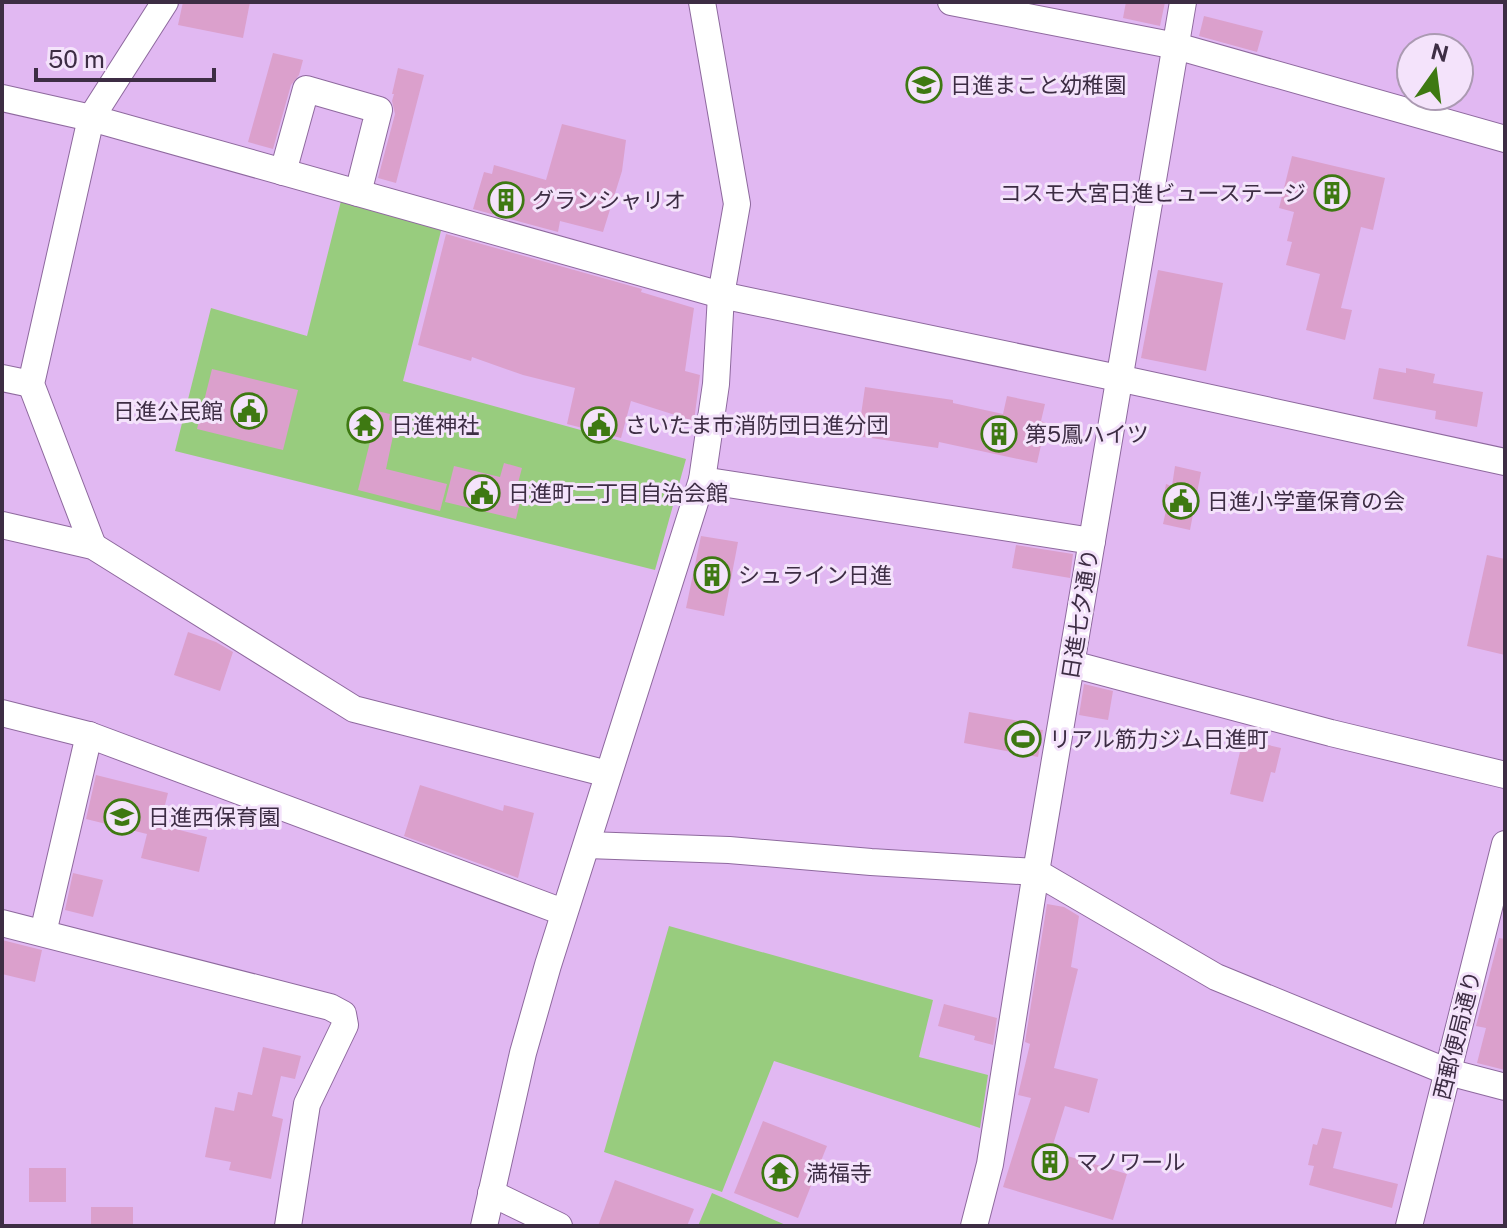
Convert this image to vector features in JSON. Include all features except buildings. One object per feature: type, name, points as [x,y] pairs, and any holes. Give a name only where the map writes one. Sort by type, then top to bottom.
[{"type":"street","points":[[93,546],[31,384],[91,118],[165,2]]},
{"type":"street","points":[[484,1226],[523,1053],[563,912],[702,480],[716,384],[721,295],[737,204],[702,2]]},
{"type":"street","points":[[951,2],[1176,46],[1505,139]]},
{"type":"street","name":"日進七夕通り","points":[[974,1226],[990,1164],[1118,378],[1183,2]]},
{"type":"street","points":[[283,172],[306,89],[379,110],[358,193]]},
{"type":"street","points":[[2,98],[91,118],[721,295],[1505,462]]},
{"type":"street","points":[[2,378],[31,384]]},
{"type":"street","points":[[702,480],[1092,541]]},
{"type":"street","points":[[2,525],[93,546],[354,709],[608,774]]},
{"type":"street","points":[[1072,664],[1505,775]]},
{"type":"street","points":[[2,713],[89,735],[563,912]]},
{"type":"street","points":[[43,933],[89,735]]},
{"type":"street","name":"西郵便局通り","points":[[1409,1226],[1505,844]]},
{"type":"street","points":[[587,845],[729,850],[1036,872],[1216,977],[1448,1072],[1505,1087]]},
{"type":"street","points":[[2,923],[330,1007],[343,1014],[345,1025],[307,1104],[288,1226]]},
{"type":"street","points":[[491,1193],[559,1226]]},
{"type":"green space","points":[[341,201],[442,227],[403,381],[686,459],[655,570],[175,451],[211,308],[307,336]]},
{"type":"green space","points":[[669,926],[933,1000],[919,1057],[988,1075],[980,1128],[774,1061],[722,1192],[604,1152]]},
{"type":"green space","points":[[712,1193],[788,1226],[698,1226]]},
{"type":"place","name":"日進まこと幼稚園","points":[[924,85]]},
{"type":"place","name":"コスモ大宮日進ビューステージ","points":[[1332,193]]},
{"type":"place","name":"グランシャリオ","points":[[506,200]]},
{"type":"place","name":"日進公民館","points":[[249,411]]},
{"type":"place","name":"日進神社","points":[[365,425]]},
{"type":"place","name":"さいたま市消防団日進分団","points":[[599,425]]},
{"type":"place","name":"第5鳳ハイツ","points":[[999,434]]},
{"type":"place","name":"日進町二丁目自治会館","points":[[482,493]]},
{"type":"place","name":"日進小学童保育の会","points":[[1181,501]]},
{"type":"place","name":"シュライン日進","points":[[712,575]]},
{"type":"place","name":"リアル筋力ジム日進町","points":[[1023,739]]},
{"type":"place","name":"日進西保育園","points":[[122,817]]},
{"type":"place","name":"マノワール","points":[[1050,1162]]},
{"type":"place","name":"満福寺","points":[[780,1173]]}]
